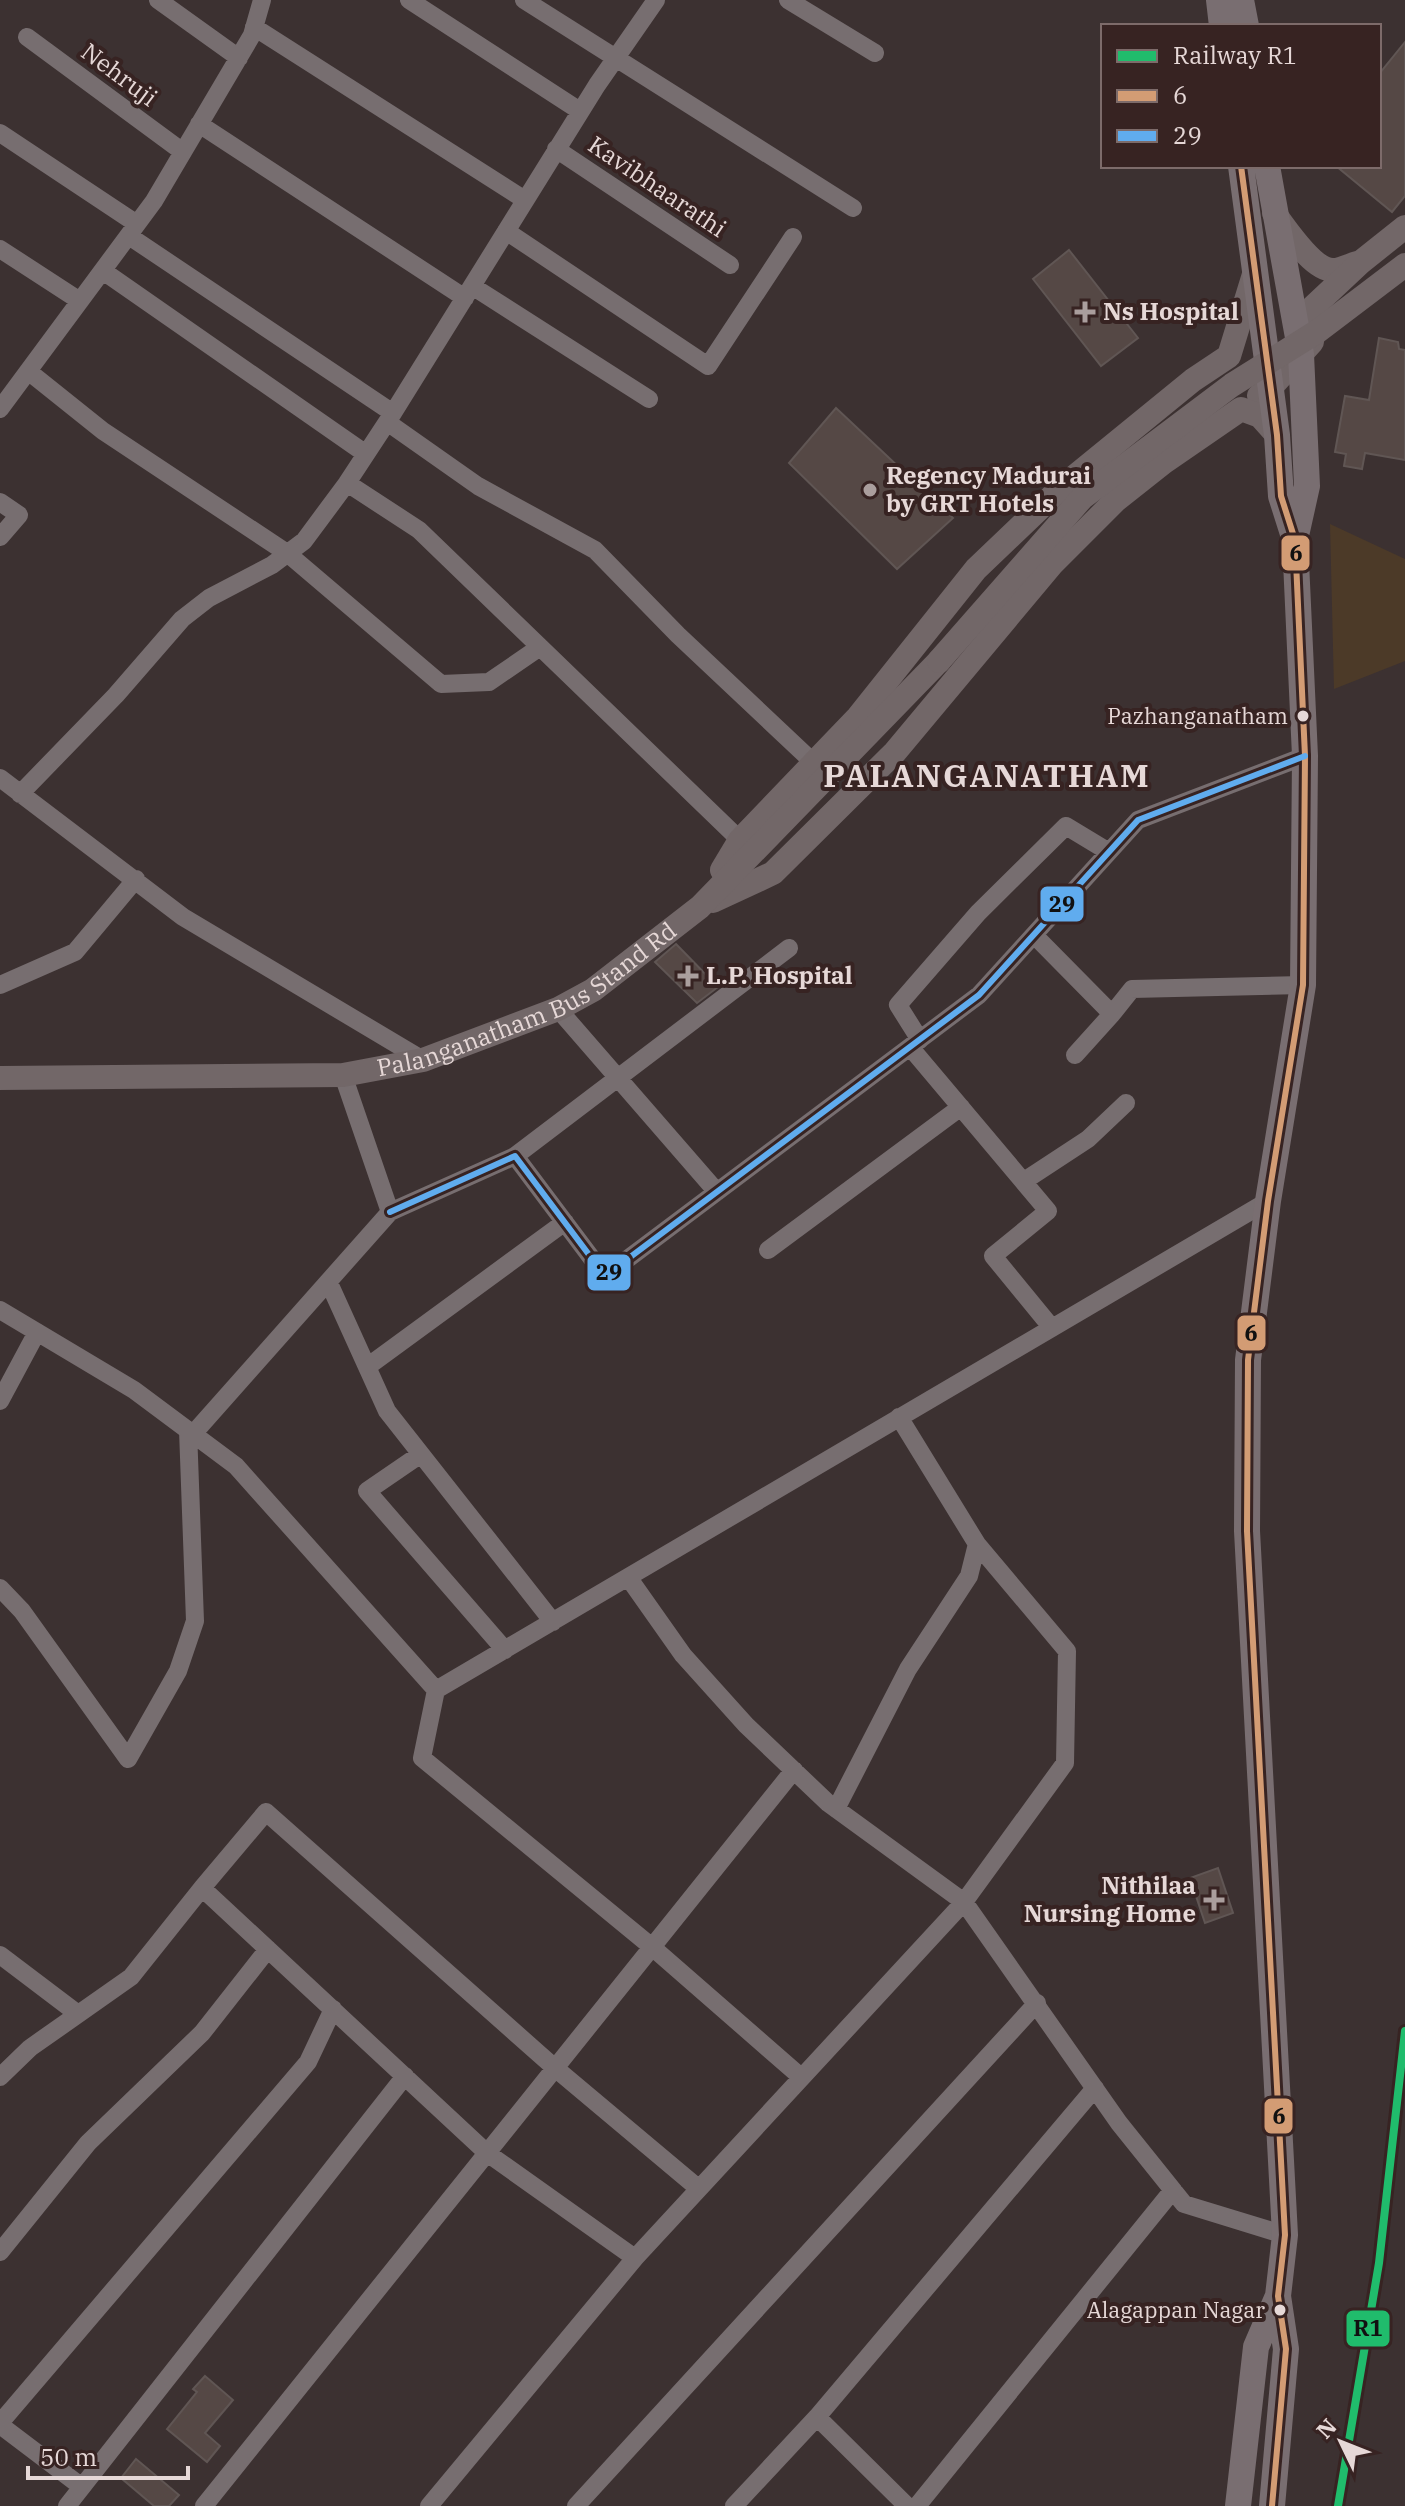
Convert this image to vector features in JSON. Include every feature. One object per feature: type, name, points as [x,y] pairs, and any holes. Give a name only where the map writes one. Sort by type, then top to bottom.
[{"type":"main road","points":[[1219,0],[1222,24]]},
{"type":"main road","points":[[1241,0],[1246,24]]},
{"type":"main road","points":[[1241,168],[1277,435],[1281,496],[1295,540],[1305,756],[1303,985],[1268,1201],[1248,1360],[1247,1531],[1285,2235],[1278,2296],[1286,2349],[1272,2506]]},
{"type":"main road","points":[[1267,168],[1301,354],[1307,486],[1295,540]]},
{"type":"main road","points":[[1238,2506],[1256,2347],[1278,2296]]},
{"type":"street","points":[[158,0],[239,58]]},
{"type":"street","points":[[2,402],[154,201],[239,58],[253,31],[262,0]]},
{"type":"street","points":[[409,0],[580,111]]},
{"type":"street","points":[[524,0],[853,208]]},
{"type":"street","points":[[20,794],[116,695],[182,619],[209,598],[272,565],[304,541],[390,418],[580,111],[656,0]]},
{"type":"street","points":[[788,0],[875,53]]},
{"type":"street","points":[[214,41],[253,31],[525,200]]},
{"type":"street","name":"Nehruji","points":[[27,37],[183,152]]},
{"type":"street","points":[[199,124],[468,292],[649,399]]},
{"type":"street","points":[[0,133],[390,418],[478,486],[595,550],[678,635],[814,763]]},
{"type":"street","name":"Kavibhaarathi","points":[[556,149],[730,265]]},
{"type":"street","points":[[1274,213],[1310,259],[1321,267],[1333,270],[1361,262]]},
{"type":"street","points":[[700,907],[773,873],[895,752],[1052,564],[1116,500],[1164,462],[1271,388],[1312,342],[1313,307],[1361,262],[1405,227]]},
{"type":"street","points":[[506,231],[708,366],[793,237]]},
{"type":"street","points":[[0,249],[80,301]]},
{"type":"street","name":"Palanganatham Bus Stand Rd","points":[[0,1078],[343,1075],[423,1060],[558,1009],[593,990],[700,907],[939,661],[1082,498],[1232,385],[1318,331],[1405,265]]},
{"type":"street","points":[[103,271],[366,454]]},
{"type":"street","points":[[700,907],[740,840],[858,717],[976,569],[1063,486],[1193,380],[1229,356],[1255,271]]},
{"type":"street","points":[[28,371],[103,431],[287,553],[441,684],[489,682],[540,647]]},
{"type":"street","points":[[1241,409],[1260,416],[1277,435]]},
{"type":"street","points":[[347,483],[419,530],[740,840]]},
{"type":"street","points":[[0,502],[19,515],[0,537]]},
{"type":"street","points":[[515,1156],[605,1276],[979,995],[1138,820],[1305,756]]},
{"type":"street","points":[[0,778],[183,917],[423,1060]]},
{"type":"street","points":[[1052,1328],[993,1256],[1048,1211],[961,1107],[915,1044],[898,1005],[978,913],[1066,826],[1109,852]]},
{"type":"street","points":[[0,985],[75,952],[136,879]]},
{"type":"street","points":[[1034,935],[1112,1014]]},
{"type":"street","points":[[0,1588],[22,1611],[128,1759],[178,1671],[195,1621],[191,1432],[390,1212],[515,1156],[789,948]]},
{"type":"street","points":[[1075,1055],[1132,989],[1303,985]]},
{"type":"street","points":[[558,1009],[717,1192]]},
{"type":"street","points":[[343,1075],[390,1212]]},
{"type":"street","points":[[1024,1181],[1088,1139],[1126,1103]]},
{"type":"street","points":[[768,1250],[961,1107]]},
{"type":"street","points":[[801,2077],[652,1947],[422,1758],[436,1690],[1268,1201]]},
{"type":"street","points":[[367,1367],[565,1222]]},
{"type":"street","points":[[329,1283],[387,1411],[553,1622]]},
{"type":"street","points":[[0,1310],[134,1390],[236,1466],[436,1690]]},
{"type":"street","points":[[0,1401],[37,1332]]},
{"type":"street","points":[[429,2506],[635,2258],[964,1902],[1065,1763],[1067,1651],[977,1544],[899,1417]]},
{"type":"street","points":[[421,1454],[367,1491],[505,1650]]},
{"type":"street","points":[[836,1809],[908,1669],[969,1576],[977,1544]]},
{"type":"street","points":[[628,1577],[683,1655],[746,1725],[836,1809],[964,1902],[1119,2123],[1184,2204],[1285,2235]]},
{"type":"street","points":[[204,2506],[794,1770]]},
{"type":"street","points":[[0,2077],[30,2048],[131,1977],[266,1812],[555,2068],[698,2188]]},
{"type":"street","points":[[202,1888],[487,2153],[635,2258]]},
{"type":"street","points":[[0,2252],[88,2143],[202,2033],[268,1949]]},
{"type":"street","points":[[0,1955],[78,2014]]},
{"type":"street","points":[[576,2506],[1037,2003]]},
{"type":"street","points":[[82,2487],[0,2424],[308,2062],[333,2009]]},
{"type":"street","points":[[67,2506],[405,2076]]},
{"type":"street","points":[[734,2506],[817,2417],[1095,2088]]},
{"type":"street","points":[[917,2506],[1173,2190]]},
{"type":"street","points":[[817,2417],[897,2503]]},
{"type":"shaded area","points":[[1330,524],[1405,559],[1405,661],[1334,689]]},
{"type":"building","points":[[1405,42],[1405,196],[1392,212],[1338,168],[1381,168],[1381,72]]},
{"type":"building","points":[[1069,250],[1138,338],[1101,366],[1033,279]]},
{"type":"building","points":[[1379,338],[1398,342],[1399,349],[1405,350],[1405,460],[1365,453],[1362,469],[1344,466],[1346,454],[1335,452],[1345,396],[1369,400]]},
{"type":"building","name":"Regency Madurai by GRT Hotels","points":[[836,408],[953,518],[897,569],[789,463]]},
{"type":"building","points":[[676,944],[718,987],[697,1003],[655,962]]},
{"type":"building","points":[[1218,1868],[1233,1913],[1205,1923],[1190,1878]]},
{"type":"building","points":[[205,2376],[233,2400],[205,2433],[220,2446],[207,2462],[167,2429],[197,2392],[193,2389]]},
{"type":"building","points":[[136,2459],[179,2495],[169,2506],[154,2506],[121,2478]]},
{"type":"rail line","name":"R1","points":[[1338,2506],[1379,2263],[1405,2031]]},
{"type":"transit line","name":"6","points":[[1241,168],[1277,435],[1281,496],[1295,540],[1305,756],[1303,985],[1268,1201],[1248,1360],[1247,1531],[1285,2235],[1278,2296],[1286,2349],[1272,2506]]},
{"type":"transit line","name":"29","points":[[390,1212],[515,1156],[605,1276],[979,995],[1138,820],[1305,756]]},
{"type":"place","name":"Ns Hospital","points":[[1085,312]]},
{"type":"place","name":"Regency Madurai by GRT Hotels","points":[[870,490]]},
{"type":"place","name":"Pazhanganatham","points":[[1303,716]]},
{"type":"place","name":"L.P. Hospital","points":[[688,976]]},
{"type":"place","name":"Nithilaa Nursing Home","points":[[1214,1900]]},
{"type":"place","name":"Alagappan Nagar","points":[[1280,2310]]},
{"type":"district","name":"PALANGANATHAM","points":[[987,776]]}]
